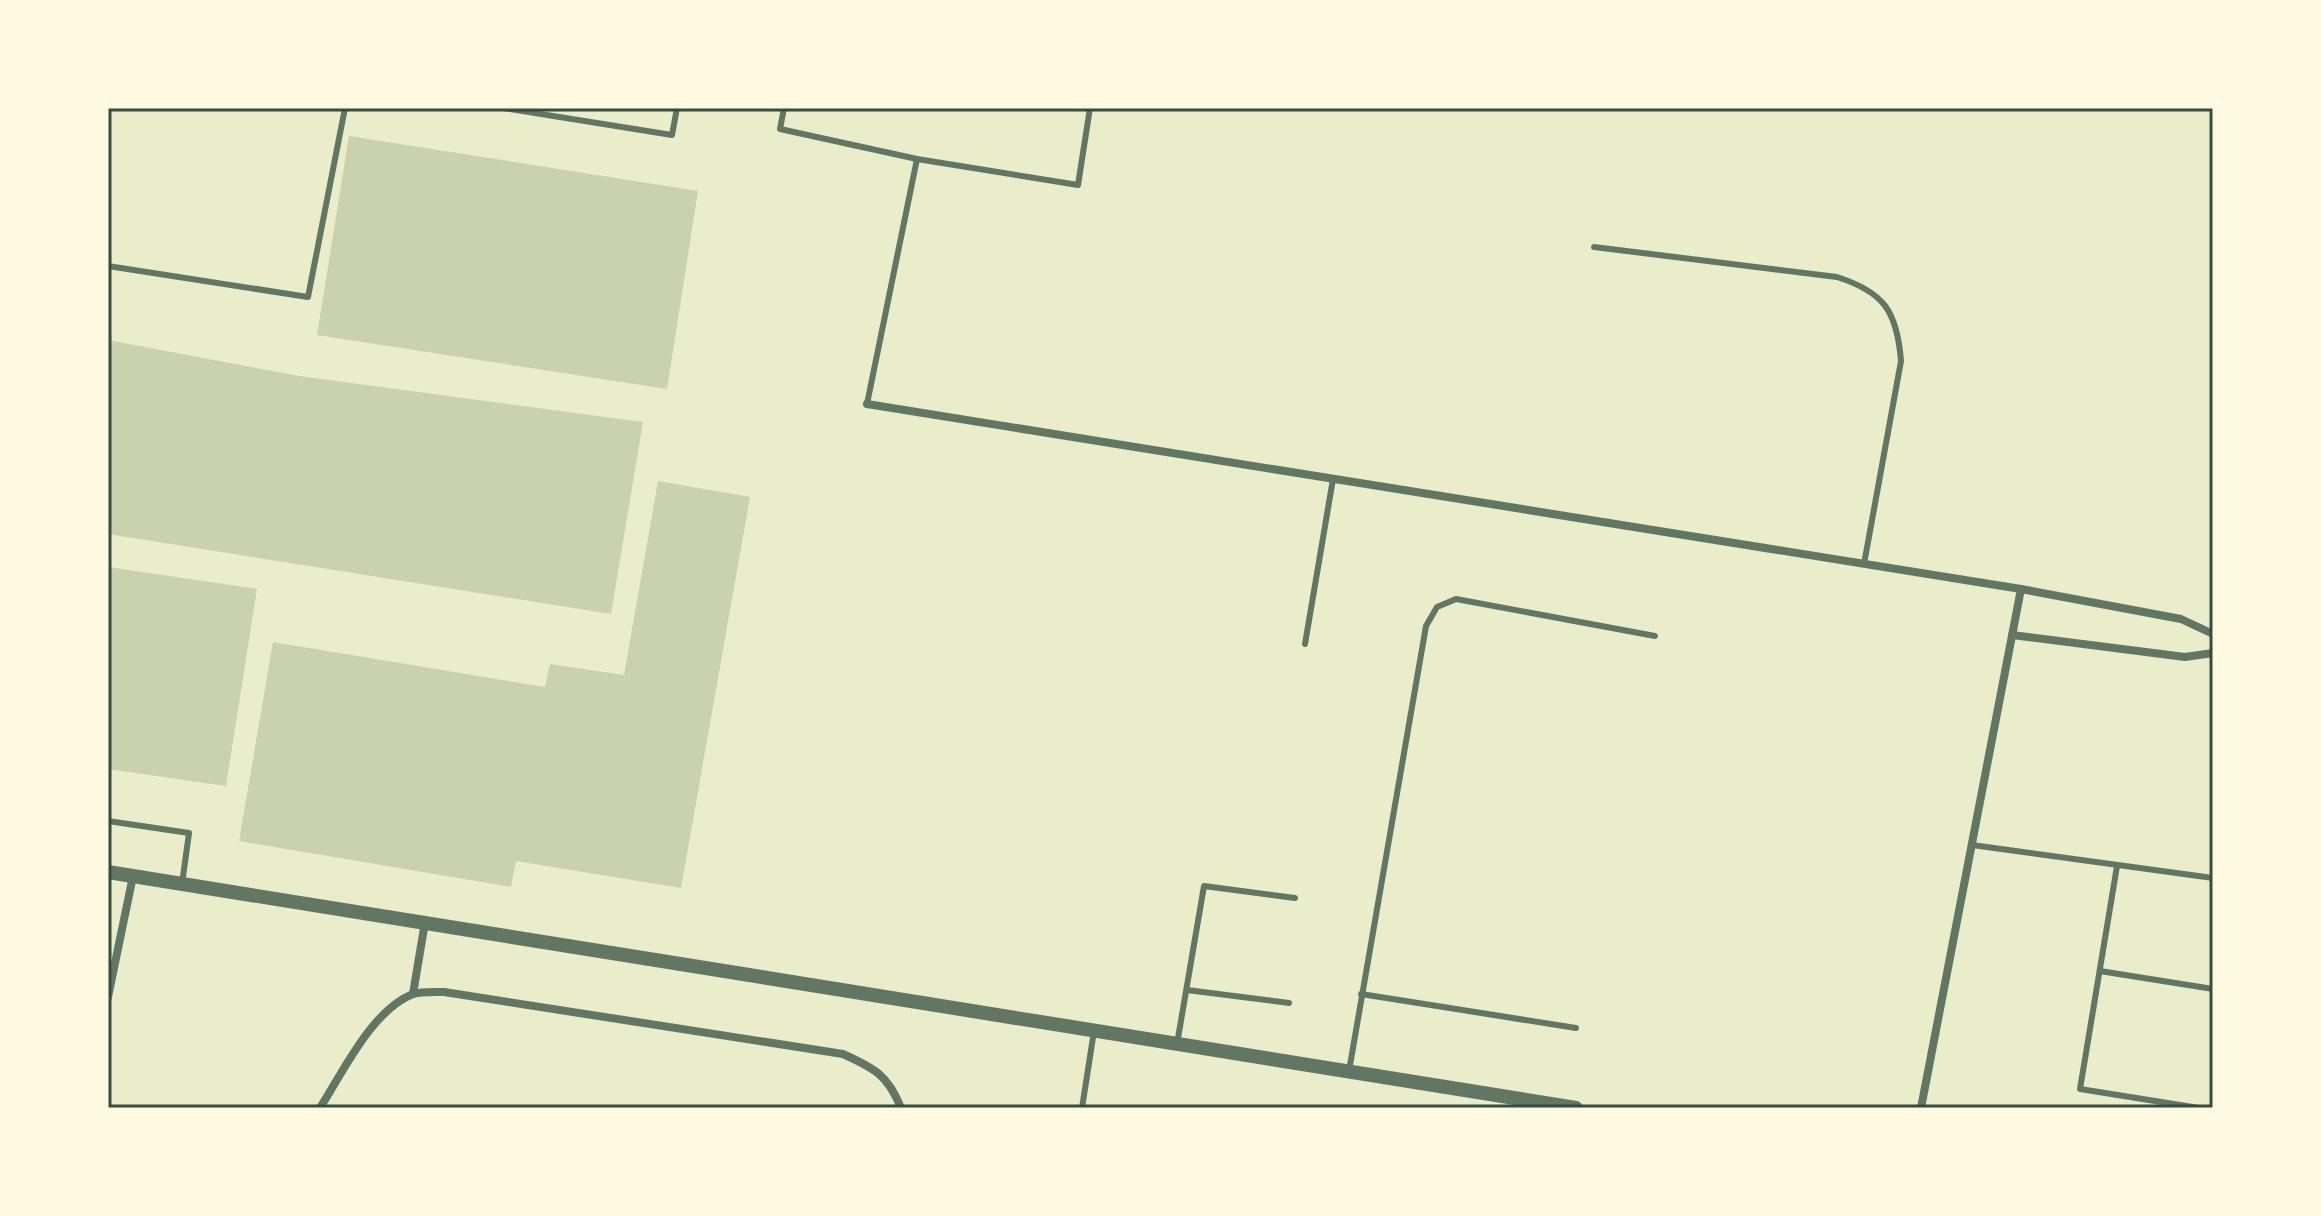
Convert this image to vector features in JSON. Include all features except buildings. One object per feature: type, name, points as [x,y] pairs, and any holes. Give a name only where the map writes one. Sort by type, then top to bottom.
[{"type":"street","points":[[867,404],[2021,589],[2181,619],[2213,634]]},
{"type":"street","points":[[1921,1108],[2021,589]]},
{"type":"street","points":[[2012,635],[2185,657],[2213,653]]},
{"type":"street","points":[[108,872],[1576,1108]]},
{"type":"street","points":[[108,997],[133,876]]},
{"type":"street","points":[[413,994],[425,922]]},
{"type":"street","points":[[320,1108],[387,1010],[413,994],[444,992],[843,1054],[874,1068],[892,1086],[901,1108]]},
{"type":"lane","points":[[108,266],[308,297],[345,108]]},
{"type":"lane","points":[[503,108],[672,135],[677,108]]},
{"type":"lane","points":[[784,108],[780,129],[917,159],[1078,185],[1090,108]]},
{"type":"lane","points":[[867,404],[917,159]]},
{"type":"lane","points":[[1594,247],[1837,277],[1863,285],[1884,302],[1899,336],[1901,361],[1864,564]]},
{"type":"lane","points":[[1305,644],[1333,479]]},
{"type":"lane","points":[[1349,1071],[1426,626],[1437,607],[1456,599],[1655,636]]},
{"type":"lane","points":[[108,821],[189,833],[182,884]]},
{"type":"lane","points":[[1972,845],[2213,878]]},
{"type":"lane","points":[[2117,866],[2080,1089],[2199,1108]]},
{"type":"lane","points":[[1177,1044],[1204,886],[1295,898]]},
{"type":"lane","points":[[2100,971],[2213,989]]},
{"type":"lane","points":[[1187,990],[1289,1003]]},
{"type":"lane","points":[[1361,994],[1576,1028]]},
{"type":"lane","points":[[1082,1108],[1094,1031]]},
{"type":"green space","points":[[349,136],[698,191],[667,389],[317,335]]},
{"type":"green space","points":[[108,340],[299,376],[643,422],[611,614],[108,534]]},
{"type":"green space","points":[[658,481],[750,497],[681,888],[516,861],[511,887],[239,841],[273,642],[545,687],[550,664],[624,675]]},
{"type":"green space","points":[[108,567],[257,589],[226,786],[108,769]]}]
